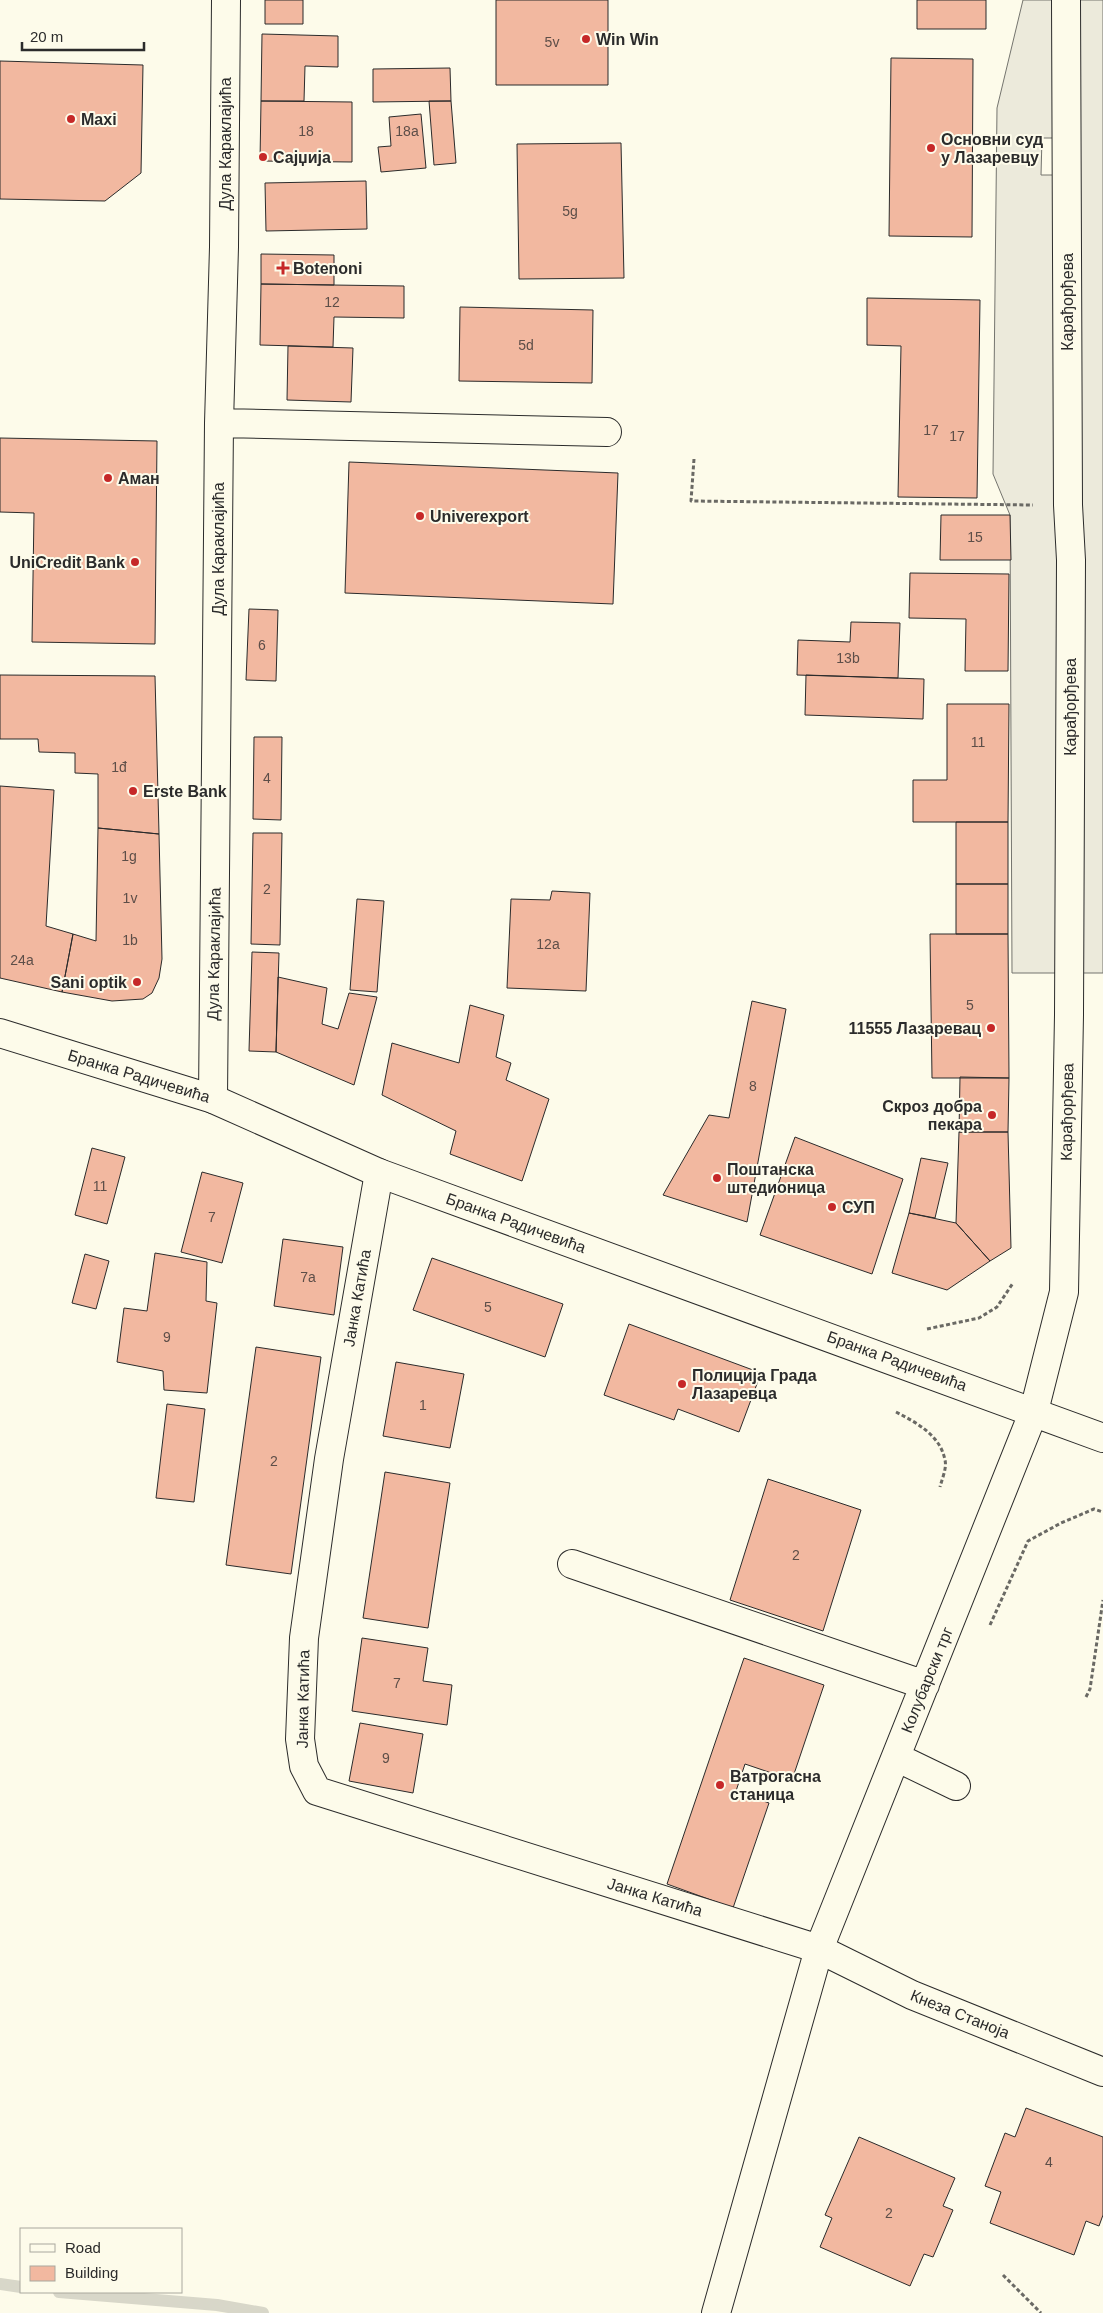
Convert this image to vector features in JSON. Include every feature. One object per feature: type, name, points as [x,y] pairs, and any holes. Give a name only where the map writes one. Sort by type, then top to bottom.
[{"type":"street","name":"Дула Караклајића","points":[[213,1099],[219,423],[224,247],[226,0]]},
{"type":"street","name":"Карађорђева","points":[[1034,1411],[1064,1292],[1069,981],[1070,560],[1068,505],[1066,0]]},
{"type":"street","points":[[219,423],[607,432]]},
{"type":"street","name":"Бранка Радичевића","points":[[0,1033],[213,1099],[379,1173],[1034,1411],[1103,1438]]},
{"type":"street","name":"Јанка Катића","points":[[379,1173],[329,1459],[304,1638],[300,1740],[304,1766],[317,1791],[819,1949]]},
{"type":"street","name":"Колубарски трг","points":[[716,2313],[819,1949],[1034,1411]]},
{"type":"street","points":[[572,1564],[925,1685]]},
{"type":"street","points":[[896,1757],[956,1786]]},
{"type":"street","name":"Кнеза Станоја","points":[[819,1949],[912,1995],[1103,2072]]},
{"type":"path","points":[[694,459],[691,501],[941,506],[1068,505]]},
{"type":"path","points":[[927,1329],[979,1318],[997,1308],[1013,1283]]},
{"type":"path","points":[[896,1412],[923,1426],[937,1441],[946,1461],[940,1487]]},
{"type":"path","points":[[987,1630],[1028,1541],[1061,1523],[1094,1509],[1103,1512]]},
{"type":"path","points":[[1086,1697],[1090,1689],[1103,1600]]},
{"type":"path","points":[[1003,2275],[1041,2313]]},
{"type":"shaded area","points":[[1023,0],[1103,0],[1103,973],[1012,973],[1010,515],[993,474],[997,108]],"holes":[[[1042,138],[1061,138],[1060,175],[1041,175]]]},
{"type":"building","points":[[265,0],[303,0],[303,24],[265,24]]},
{"type":"building","points":[[496,0],[608,0],[608,85],[496,85]]},
{"type":"building","points":[[917,0],[986,0],[986,29],[917,29]]},
{"type":"building","points":[[262,34],[338,36],[338,67],[305,66],[304,101],[261,101]]},
{"type":"building","name":"Основни суд у Лазаревцу","points":[[891,58],[973,59],[972,237],[889,236]]},
{"type":"building","name":"Maxi","points":[[0,61],[143,65],[141,173],[105,201],[0,199]]},
{"type":"building","points":[[450,68],[451,101],[373,102],[373,69]]},
{"type":"building","points":[[261,101],[352,102],[352,162],[260,161]]},
{"type":"building","points":[[429,101],[451,101],[456,163],[434,165]]},
{"type":"building","points":[[421,114],[426,168],[381,172],[378,147],[391,146],[389,117]]},
{"type":"building","points":[[621,143],[624,278],[519,279],[517,144]]},
{"type":"building","points":[[366,181],[367,229],[266,231],[265,183]]},
{"type":"building","points":[[261,254],[334,255],[334,285],[261,284]]},
{"type":"building","points":[[261,284],[404,286],[404,318],[334,317],[333,347],[260,345]]},
{"type":"building","points":[[867,298],[980,300],[977,498],[898,497],[901,346],[867,345]]},
{"type":"building","points":[[460,307],[593,310],[592,383],[459,381]]},
{"type":"building","points":[[288,346],[353,348],[351,402],[287,400]]},
{"type":"building","points":[[0,438],[157,441],[155,644],[32,642],[34,513],[0,512]]},
{"type":"building","points":[[349,462],[618,473],[613,604],[345,593]]},
{"type":"building","points":[[941,515],[1010,515],[1011,560],[940,560]]},
{"type":"building","points":[[910,573],[1009,574],[1008,671],[965,671],[966,619],[909,618]]},
{"type":"building","points":[[249,609],[278,610],[276,681],[246,680]]},
{"type":"building","points":[[851,622],[900,623],[898,678],[797,675],[798,640],[850,642]]},
{"type":"building","points":[[0,675],[155,676],[159,834],[98,828],[98,774],[75,773],[75,753],[39,752],[38,739],[0,739]]},
{"type":"building","points":[[806,675],[924,679],[923,719],[805,715]]},
{"type":"building","points":[[947,704],[1009,704],[1008,822],[913,822],[913,780],[947,780]]},
{"type":"building","points":[[254,737],[282,737],[281,820],[253,819]]},
{"type":"building","points":[[0,786],[54,790],[46,926],[73,934],[62,992],[0,978]]},
{"type":"building","points":[[956,822],[1008,822],[1008,884],[956,884]]},
{"type":"building","points":[[98,828],[159,834],[162,959],[159,978],[152,993],[143,999],[112,1001],[62,992],[73,934],[96,941]]},
{"type":"building","points":[[253,833],[282,833],[280,945],[251,944]]},
{"type":"building","points":[[956,884],[1008,884],[1008,934],[956,934]]},
{"type":"building","points":[[552,891],[590,893],[586,991],[507,988],[511,899],[550,900]]},
{"type":"building","points":[[357,899],[384,901],[377,992],[350,990]]},
{"type":"building","points":[[930,934],[1008,934],[1009,1078],[932,1078]]},
{"type":"building","points":[[252,952],[279,953],[276,1052],[249,1051]]},
{"type":"building","points":[[278,977],[327,988],[322,1024],[338,1029],[349,993],[377,997],[354,1085],[276,1052]]},
{"type":"building","points":[[752,1001],[786,1009],[747,1222],[663,1195],[709,1115],[729,1118]]},
{"type":"building","points":[[470,1005],[504,1015],[496,1057],[511,1063],[506,1080],[549,1099],[522,1181],[450,1154],[456,1131],[382,1095],[392,1043],[459,1063]]},
{"type":"building","points":[[960,1077],[1009,1078],[1008,1132],[959,1132]]},
{"type":"building","points":[[959,1132],[1008,1132],[1011,1248],[990,1261],[956,1223]]},
{"type":"building","name":"СУП","points":[[795,1137],[903,1179],[872,1274],[760,1235]]},
{"type":"building","points":[[92,1148],[125,1157],[107,1224],[75,1215]]},
{"type":"building","points":[[921,1158],[948,1163],[935,1218],[909,1213]]},
{"type":"building","points":[[202,1172],[243,1183],[222,1263],[181,1252]]},
{"type":"building","points":[[909,1213],[956,1223],[990,1261],[947,1290],[892,1273]]},
{"type":"building","points":[[283,1239],[343,1247],[334,1315],[274,1306]]},
{"type":"building","points":[[155,1253],[207,1262],[206,1301],[217,1303],[207,1393],[164,1390],[163,1371],[117,1362],[124,1308],[147,1311]]},
{"type":"building","points":[[85,1254],[109,1261],[96,1309],[72,1303]]},
{"type":"building","points":[[432,1258],[563,1304],[545,1357],[413,1310]]},
{"type":"building","name":"Полиција Града Лазаревца","points":[[629,1324],[761,1373],[739,1432],[678,1409],[674,1420],[604,1395]]},
{"type":"building","points":[[256,1347],[321,1357],[291,1574],[226,1565]]},
{"type":"building","points":[[396,1362],[464,1374],[450,1448],[383,1436]]},
{"type":"building","points":[[167,1404],[205,1409],[194,1502],[156,1498]]},
{"type":"building","points":[[385,1472],[450,1483],[428,1628],[363,1618]]},
{"type":"building","points":[[768,1479],[861,1510],[823,1631],[730,1600]]},
{"type":"building","points":[[362,1638],[428,1648],[423,1681],[452,1685],[447,1725],[352,1711]]},
{"type":"building","name":"Ватрогасна станица","points":[[744,1658],[824,1685],[792,1780],[745,1764],[736,1791],[769,1803],[733,1908],[667,1884]]},
{"type":"building","points":[[360,1723],[423,1734],[413,1793],[349,1781]]},
{"type":"building","points":[[1026,2108],[1103,2137],[1103,2215],[1099,2226],[1086,2221],[1074,2255],[990,2223],[1001,2192],[985,2186],[1005,2133],[1015,2137]]},
{"type":"building","points":[[859,2137],[955,2178],[943,2206],[953,2210],[933,2257],[924,2254],[910,2286],[820,2247],[832,2218],[825,2215]]},
{"type":"waterway","points":[[0,2284],[20,2287]]},
{"type":"waterway","points":[[71,2293],[217,2305],[263,2313]]},
{"type":"place","name":"Win Win","points":[[586,39]]},
{"type":"place","name":"Maxi","points":[[71,119]]},
{"type":"place","name":"Основни суд у Лазаревцу","points":[[931,148]]},
{"type":"place","name":"Сајџија","points":[[263,157]]},
{"type":"place","name":"Botenoni","points":[[283,268]]},
{"type":"place","name":"Аман","points":[[108,478]]},
{"type":"place","name":"Univerexport","points":[[420,516]]},
{"type":"place","name":"UniCredit Bank","points":[[135,562]]},
{"type":"place","name":"Erste Bank","points":[[133,791]]},
{"type":"place","name":"Sani optik","points":[[137,982]]},
{"type":"place","name":"11555 Лазаревац","points":[[991,1028]]},
{"type":"place","name":"Скроз добра пекара","points":[[992,1115]]},
{"type":"place","name":"Поштанска штедионица","points":[[717,1178]]},
{"type":"place","name":"СУП","points":[[832,1207]]},
{"type":"place","name":"Полиција Града Лазаревца","points":[[682,1384]]},
{"type":"place","name":"Ватрогасна станица","points":[[720,1785]]}]
